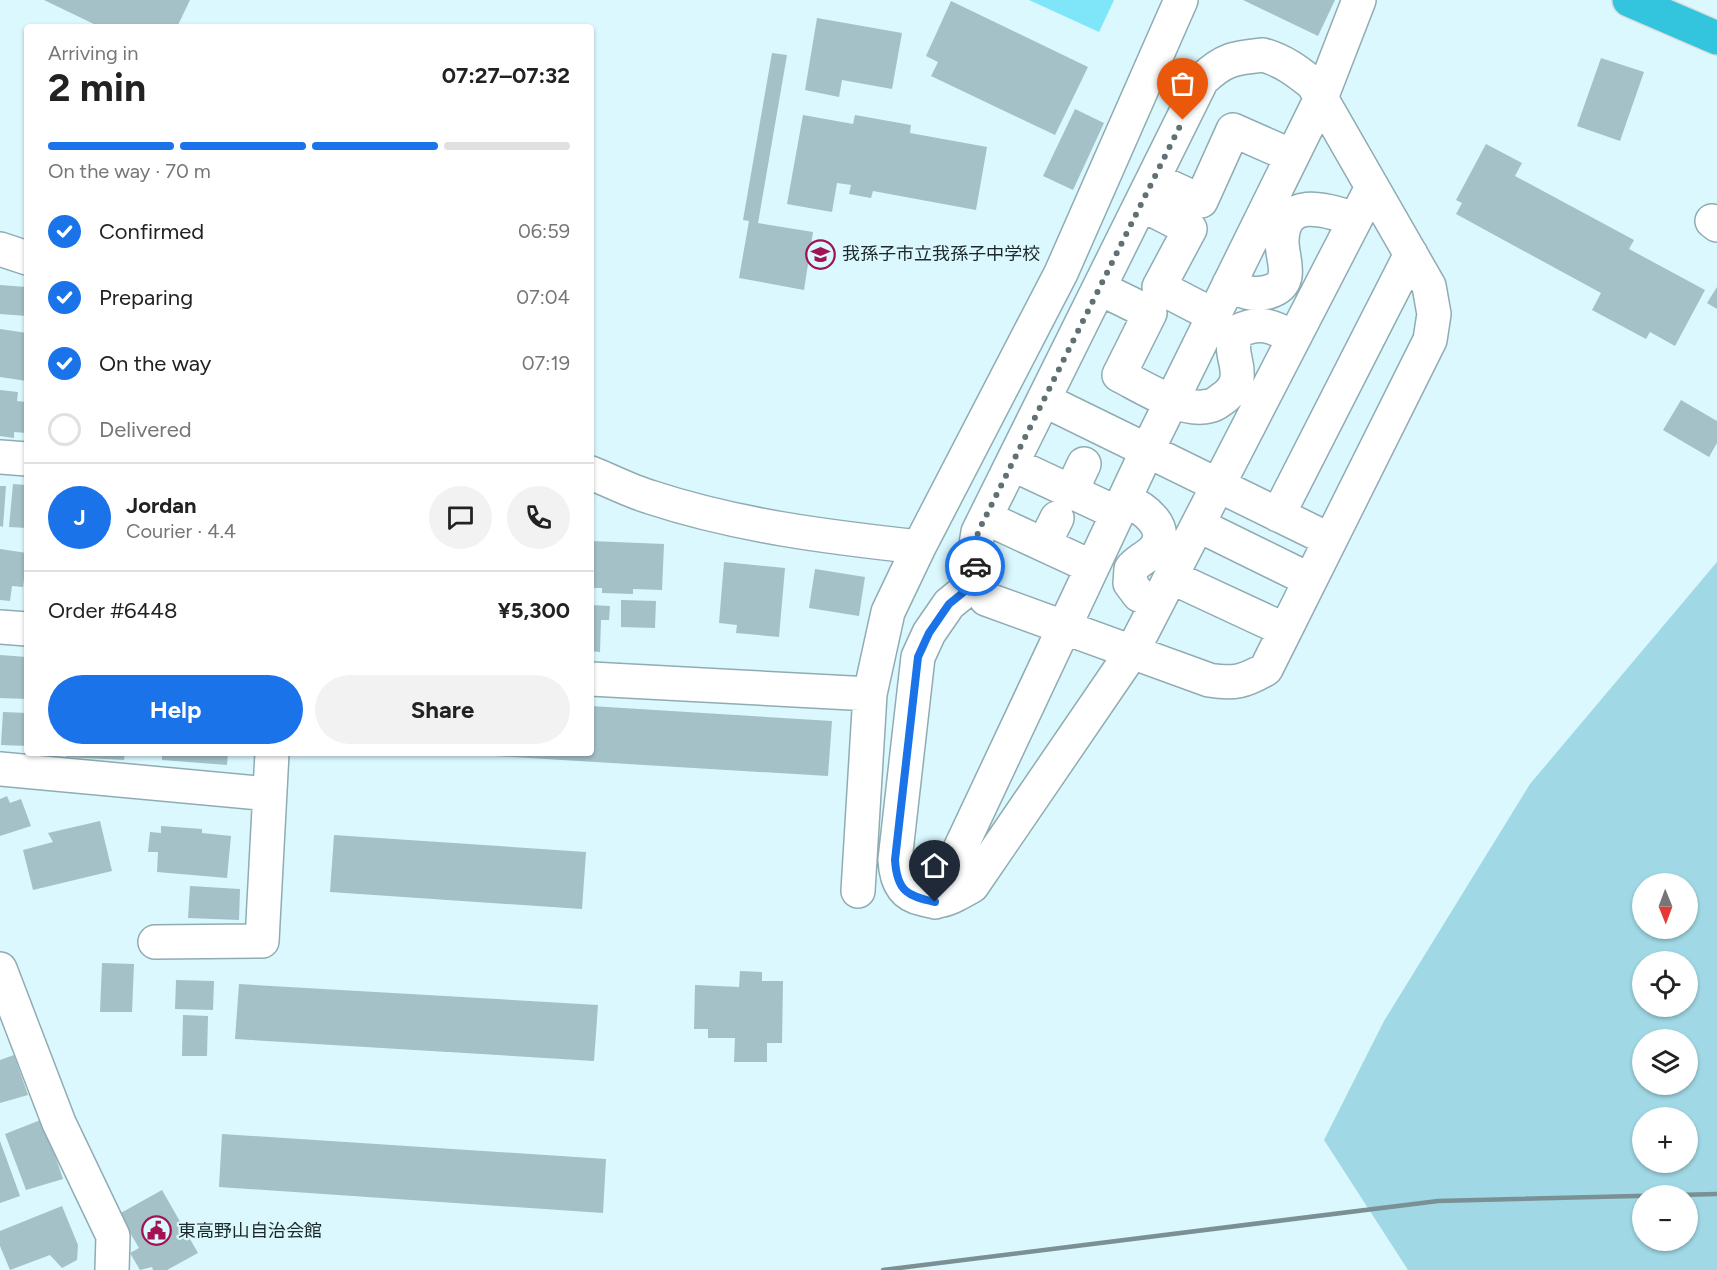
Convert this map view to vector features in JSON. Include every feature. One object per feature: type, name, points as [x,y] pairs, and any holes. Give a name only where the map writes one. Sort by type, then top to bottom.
[{"type":"highway","points":[[1629,0],[1717,38]]},
{"type":"street","points":[[858,891],[870,694],[888,612],[919,547],[1061,273],[1180,0]]},
{"type":"street","points":[[935,902],[1171,400],[1321,98],[1359,0]]},
{"type":"street","points":[[1263,55],[1279,59],[1291,66],[1313,84],[1321,98],[1429,286],[1434,314],[1430,340],[1266,669],[1248,680],[1230,683],[1209,680],[986,599],[976,582],[974,556],[978,532],[1202,80],[1217,66],[1239,58],[1263,55]]},
{"type":"street","points":[[1147,192],[1201,201],[1233,130],[1292,156]]},
{"type":"street","points":[[976,582],[949,604],[929,633],[918,657],[895,860],[896,875],[903,890],[914,897],[935,902],[972,886],[1132,652],[1372,187]]},
{"type":"street","points":[[1147,192],[1190,229],[1159,287],[1214,315]]},
{"type":"street","points":[[1229,284],[1242,291],[1257,294],[1272,291],[1282,283],[1287,271],[1282,240],[1290,218],[1296,212],[1304,209],[1323,209],[1355,219]]},
{"type":"street","points":[[0,249],[24,257]]},
{"type":"street","points":[[1278,515],[1411,254]]},
{"type":"street","points":[[1099,288],[1150,313],[1119,375],[1171,400],[1195,408],[1208,407],[1216,403],[1234,388],[1237,376],[1232,353],[1236,332],[1251,326],[1273,326],[1294,338]]},
{"type":"street","points":[[1044,400],[1330,540]]},
{"type":"street","points":[[0,457],[24,459]]},
{"type":"street","points":[[1012,464],[1064,504],[1092,567]]},
{"type":"street","points":[[594,474],[649,497],[732,520],[810,535],[919,547]]},
{"type":"street","points":[[986,518],[1064,504],[1144,509],[1156,524],[1159,538],[1156,546],[1131,569],[1130,583],[1139,595],[1164,590],[1237,592],[1310,579]]},
{"type":"street","points":[[1198,525],[1237,592],[1285,630]]},
{"type":"street","points":[[0,627],[24,629]]},
{"type":"street","points":[[594,679],[870,694]]},
{"type":"street","points":[[155,942],[262,941],[273,756]]},
{"type":"street","points":[[0,769],[269,794]]},
{"type":"street","points":[[0,969],[59,1123],[113,1236],[112,1270]]},
{"type":"shaded area","points":[[1029,0],[1114,0],[1099,32]]},
{"type":"shaded area","points":[[1717,562],[1717,1270],[1408,1270],[1324,1140],[1384,1021],[1530,784]]},
{"type":"building","points":[[44,0],[190,0],[178,24],[94,24]]},
{"type":"building","points":[[1243,0],[1335,0],[1318,36]]},
{"type":"building","points":[[951,1],[1088,67],[1055,135],[931,76],[938,62],[926,56]]},
{"type":"building","points":[[817,18],[902,33],[892,89],[842,80],[839,97],[805,90]]},
{"type":"building","points":[[772,53],[787,55],[758,223],[813,232],[804,290],[739,278],[749,221],[743,220]]},
{"type":"building","points":[[1601,58],[1644,72],[1620,141],[1577,126]]},
{"type":"building","points":[[1075,109],[1104,123],[1073,190],[1043,176]]},
{"type":"building","points":[[803,115],[853,124],[855,115],[911,125],[910,133],[987,147],[976,210],[873,191],[871,198],[849,194],[851,185],[837,183],[832,212],[787,204]]},
{"type":"building","points":[[1486,144],[1522,163],[1515,176],[1634,240],[1629,249],[1705,290],[1675,346],[1650,332],[1646,339],[1592,310],[1601,293],[1456,214],[1462,203],[1456,200]]},
{"type":"building","points":[[0,285],[24,287],[24,316],[0,314]]},
{"type":"building","points":[[1717,287],[1717,309],[1707,303]]},
{"type":"building","points":[[0,329],[24,333],[24,381],[0,377]]},
{"type":"building","points":[[0,390],[18,392],[17,401],[24,402],[24,433],[14,432],[14,438],[0,436]]},
{"type":"building","points":[[1681,400],[1717,421],[1717,443],[1709,457],[1663,430]]},
{"type":"building","points":[[13,484],[24,485],[24,528],[9,527]]},
{"type":"building","points":[[0,486],[6,486],[3,527],[0,526]]},
{"type":"building","points":[[594,541],[664,544],[662,590],[633,589],[633,594],[602,593],[602,588],[594,588]]},
{"type":"building","points":[[0,549],[24,553],[23,587],[12,586],[10,601],[0,600]]},
{"type":"building","points":[[724,562],[785,568],[779,637],[736,633],[737,625],[719,623]]},
{"type":"building","points":[[815,569],[865,577],[859,616],[809,608]]},
{"type":"building","points":[[621,600],[656,601],[655,628],[621,627]]},
{"type":"building","points":[[594,605],[610,606],[609,620],[601,620],[600,652],[594,651]]},
{"type":"building","points":[[0,655],[24,657],[24,699],[0,698]]},
{"type":"building","points":[[594,706],[832,721],[828,776],[495,756],[594,756]]},
{"type":"building","points":[[3,712],[24,713],[24,746],[1,745]]},
{"type":"building","points":[[66,756],[125,756],[124,760]]},
{"type":"building","points":[[162,756],[228,756],[227,765],[162,760]]},
{"type":"building","points":[[7,796],[10,803],[21,799],[31,826],[0,836],[0,799]]},
{"type":"building","points":[[100,821],[112,871],[33,890],[23,850],[53,842],[48,833]]},
{"type":"building","points":[[161,826],[202,829],[202,833],[231,836],[227,878],[157,872],[158,852],[148,852],[150,832],[161,833]]},
{"type":"building","points":[[334,835],[586,852],[582,909],[330,892]]},
{"type":"building","points":[[190,886],[240,889],[239,920],[188,918]]},
{"type":"building","points":[[102,963],[134,964],[132,1012],[100,1012]]},
{"type":"building","points":[[740,971],[762,972],[762,981],[783,981],[782,1043],[767,1043],[767,1062],[734,1062],[735,1038],[708,1038],[708,1029],[694,1029],[695,985],[739,987]]},
{"type":"building","points":[[176,980],[214,981],[213,1010],[175,1009]]},
{"type":"building","points":[[239,984],[598,1005],[594,1061],[235,1039]]},
{"type":"building","points":[[183,1015],[208,1016],[207,1056],[182,1056]]},
{"type":"building","points":[[14,1055],[28,1095],[0,1103],[0,1060]]},
{"type":"building","points":[[43,1119],[63,1179],[26,1190],[5,1134]]},
{"type":"building","points":[[222,1134],[606,1159],[603,1213],[219,1187]]},
{"type":"building","points":[[0,1141],[20,1196],[0,1203]]},
{"type":"building","name":"東高野山自治会館","points":[[162,1190],[198,1253],[167,1270],[153,1270],[152,1267],[140,1270],[130,1253],[139,1248],[119,1214]]},
{"type":"building","points":[[62,1206],[78,1245],[77,1260],[62,1268],[50,1255],[10,1270],[0,1246],[0,1231]]},
{"type":"railway","points":[[883,1270],[1438,1201],[1717,1194]]},
{"type":"way so far","points":[[975,566],[974,556],[978,532],[1183,120]]},
{"type":"place","name":"我孫子市立我孫子中学校","points":[[821,254]]},
{"type":"place","name":"東高野山自治会館","points":[[157,1231]]},
{"type":"route","points":[[935,902],[914,897],[903,890],[896,875],[895,860],[914,687],[918,657],[929,633],[949,604],[976,582],[975,566]]}]
